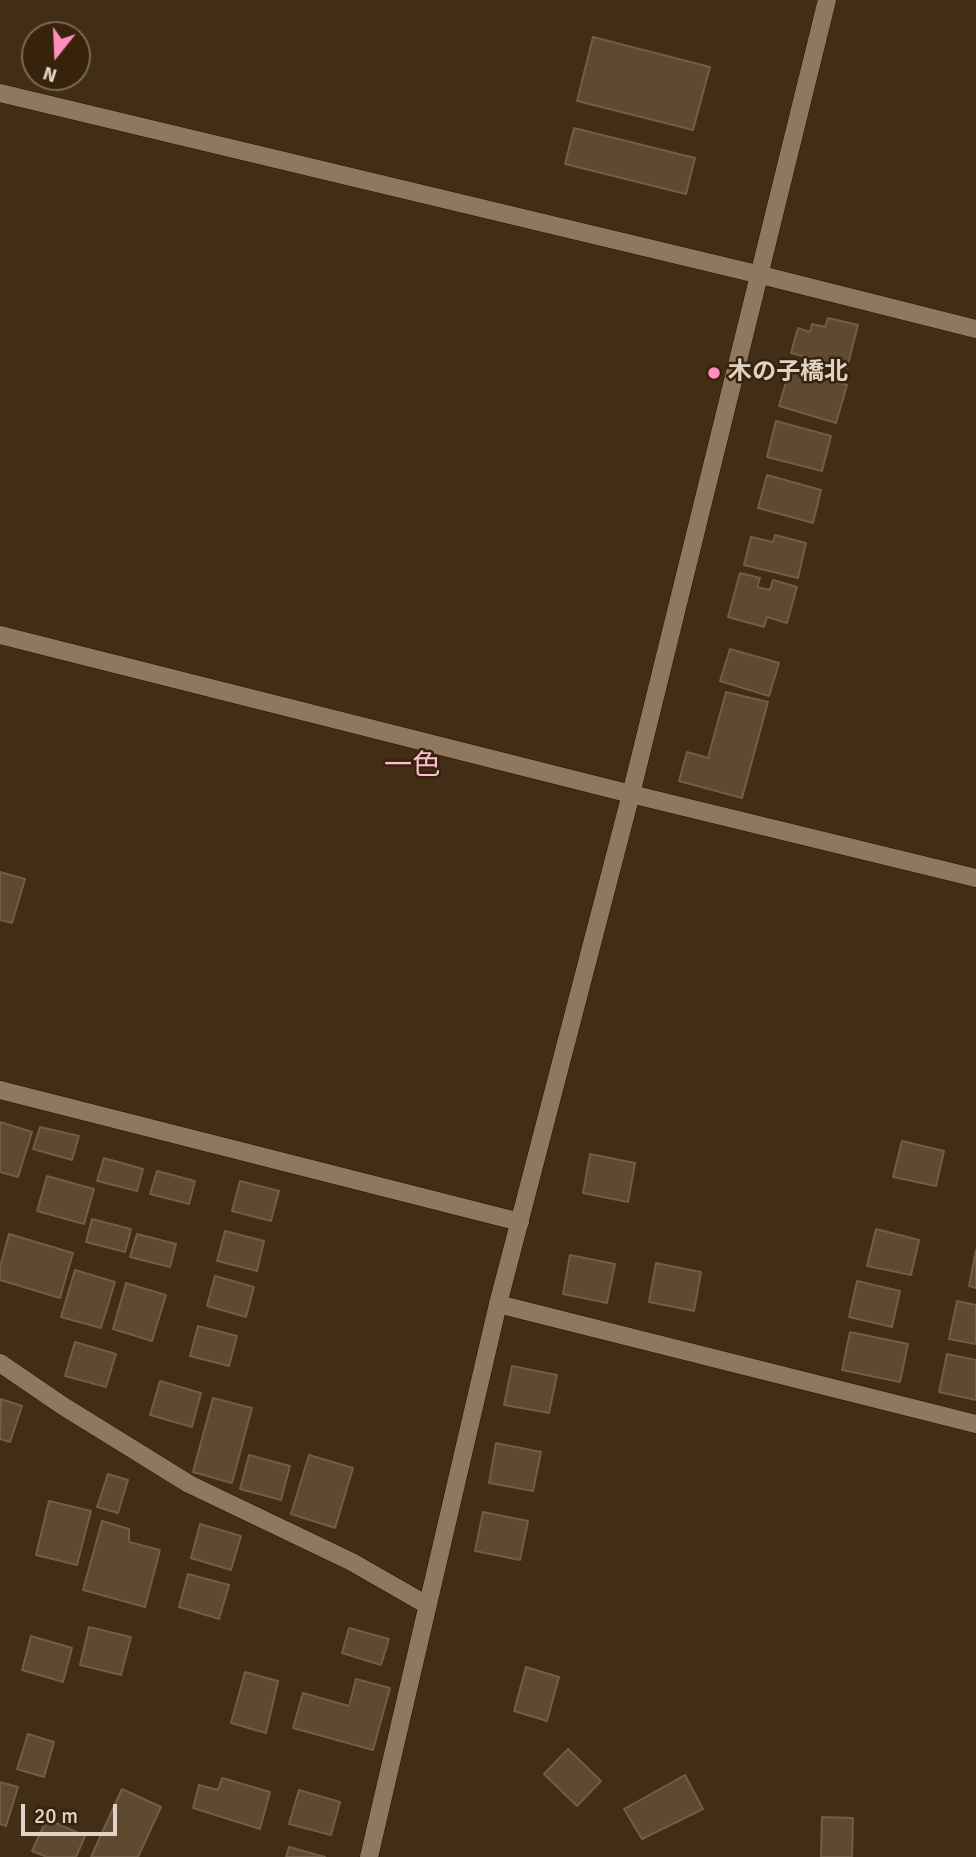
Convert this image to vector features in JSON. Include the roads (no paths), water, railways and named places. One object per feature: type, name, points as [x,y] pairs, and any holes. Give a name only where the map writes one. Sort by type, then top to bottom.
[{"type":"street","points":[[369,1857],[498,1304],[631,794],[827,0]]},
{"type":"street","points":[[0,93],[976,329]]},
{"type":"street","points":[[0,635],[976,878]]},
{"type":"street","points":[[0,1090],[520,1222]]},
{"type":"street","points":[[498,1304],[976,1424]]},
{"type":"street","points":[[0,1363],[63,1406],[189,1484],[352,1562],[427,1605]]},
{"type":"place","name":"木の子橋北","points":[[714,373]]},
{"type":"district","name":"一色","points":[[412,767]]}]
